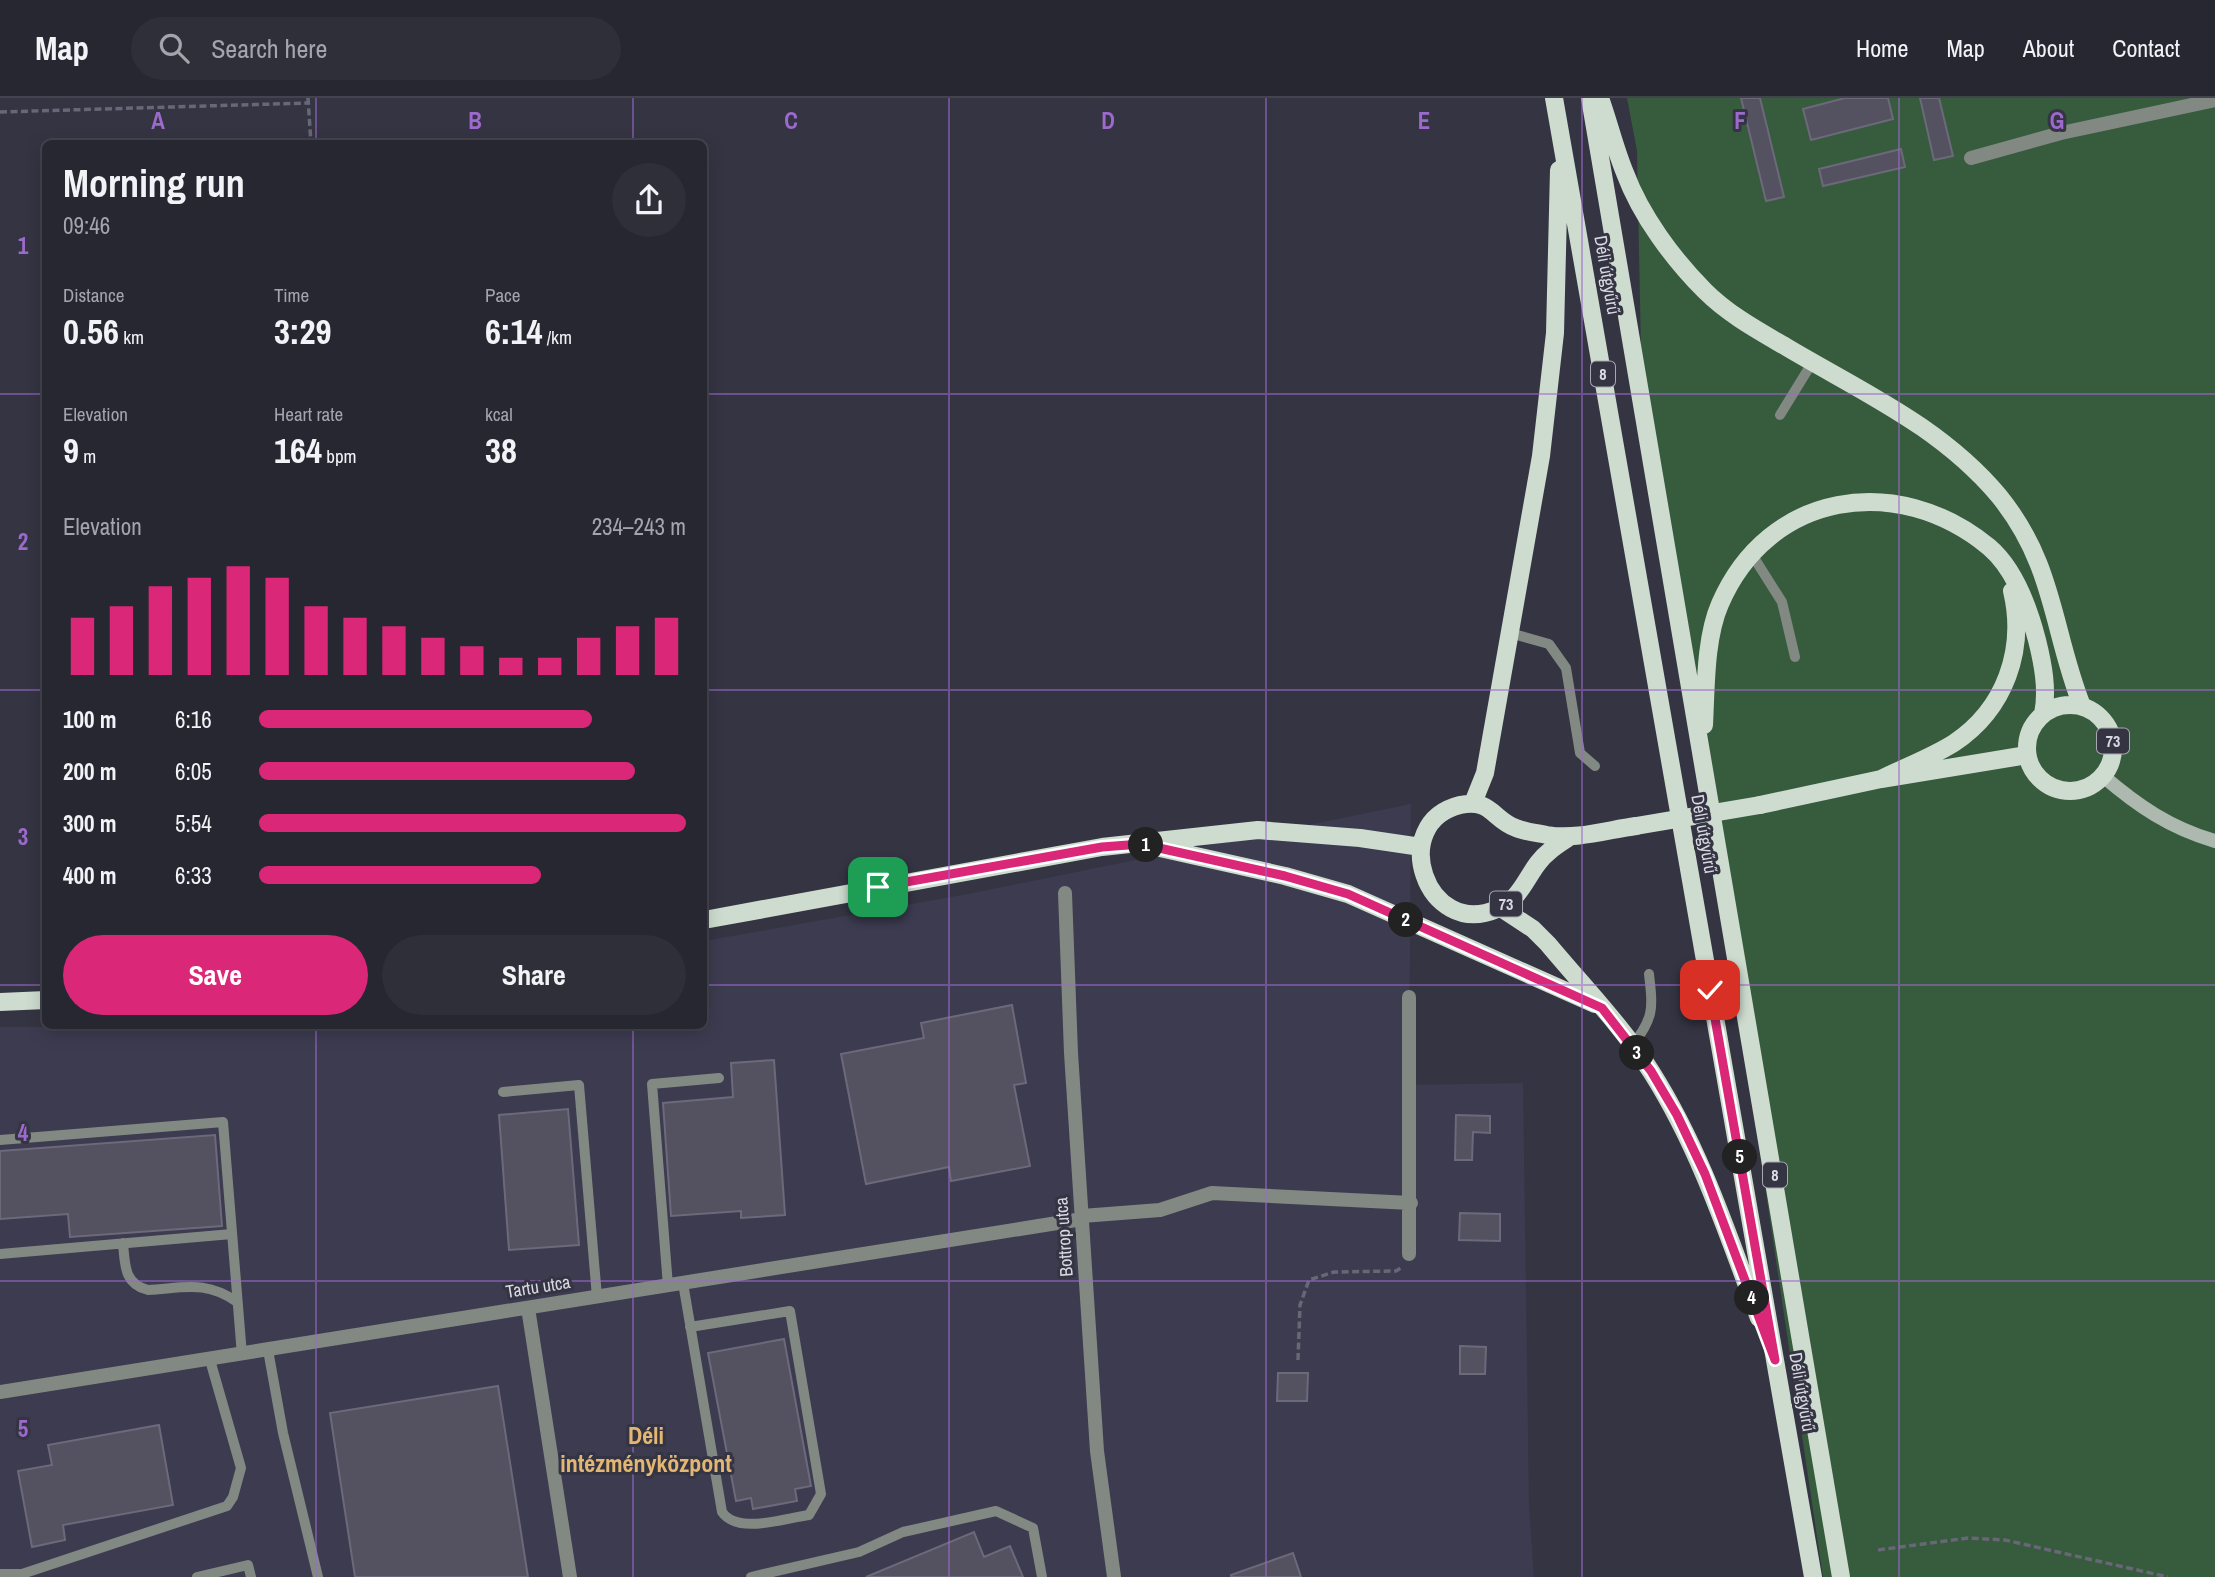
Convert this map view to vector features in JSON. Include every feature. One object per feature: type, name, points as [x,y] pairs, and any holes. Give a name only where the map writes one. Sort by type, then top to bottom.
[{"type":"main road","name":"Déli útgyűrű","points":[[1554,98],[1813,1577]]},
{"type":"main road","name":"Déli útgyűrű","points":[[1590,98],[1841,1577]]},
{"type":"main road","points":[[1600,98],[1625,175],[1666,246],[1716,300],[1746,323],[1935,433],[1998,495],[2024,533],[2042,568],[2082,706],[2055,707],[2043,713]]},
{"type":"main road","points":[[707,919],[1102,847],[1258,830],[1360,838],[1422,847],[1434,821],[1445,811],[1473,803],[1485,773],[1541,456],[1555,333],[1560,128]]},
{"type":"main road","points":[[1705,770],[1703,723],[1708,655],[1719,605],[1751,552],[1797,517],[1829,505],[1888,504],[1914,509],[1962,529],[1991,548],[2023,598],[2033,624],[2046,696],[2043,713],[2029,732],[2027,755]]},
{"type":"main road","points":[[1881,779],[1954,743],[1983,719],[2000,695],[2011,671],[2016,646],[2014,601],[2006,568]]},
{"type":"main road","name":"73","points":[[1473,803],[1487,807],[1513,828],[1571,836],[1760,805],[1881,779],[2027,755],[2038,778],[2059,790],[2084,789],[2103,776],[2113,753],[2109,729],[2093,711],[2082,706]]},
{"type":"main road","name":"73","points":[[1422,847],[1420,866],[1425,880],[1445,905],[1470,912],[1490,912],[1501,908],[1519,894],[1539,861],[1571,836]]},
{"type":"main road","points":[[1141,844],[1285,876],[1348,894],[1602,1008]]},
{"type":"main road","points":[[1501,908],[1533,929],[1602,1008],[1651,1071],[1677,1115],[1705,1174],[1775,1360]]},
{"type":"main road","points":[[0,1002],[42,1000]]},
{"type":"street","points":[[1971,158],[2074,130],[2215,100]]},
{"type":"street","points":[[2103,776],[2141,808],[2161,820],[2183,831],[2215,841]]},
{"type":"street","name":"Bottrop utca","points":[[1065,894],[1097,1451],[1114,1577]]},
{"type":"street","points":[[1409,997],[1409,1254]]},
{"type":"street","name":"Tartu utca","points":[[0,1392],[1082,1218],[1160,1210],[1212,1193],[1411,1203]]},
{"type":"street","points":[[528,1308],[570,1577]]},
{"type":"lane","points":[[1780,415],[1812,363]]},
{"type":"lane","points":[[1751,552],[1782,602],[1795,657]]},
{"type":"lane","points":[[1510,633],[1549,644],[1566,668],[1580,753],[1595,766]]},
{"type":"lane","points":[[1632,1046],[1649,1025],[1653,1010],[1649,974]]},
{"type":"lane","points":[[690,1327],[790,1311],[821,1494],[809,1515],[742,1525],[728,1521],[722,1512],[690,1327],[675,1285],[652,1084],[719,1078]]},
{"type":"lane","points":[[503,1092],[579,1085],[597,1297]]},
{"type":"lane","points":[[0,1140],[223,1122],[242,1354]]},
{"type":"lane","points":[[0,1254],[232,1234]]},
{"type":"lane","points":[[123,1243],[127,1275],[139,1288],[148,1290],[204,1286],[215,1288],[237,1303]]},
{"type":"lane","points":[[268,1350],[283,1433],[318,1577]]},
{"type":"lane","points":[[0,1574],[22,1574],[227,1506],[233,1497],[241,1468],[210,1360]]},
{"type":"lane","points":[[751,1577],[859,1552],[903,1532],[996,1511],[1033,1528],[1042,1577]]},
{"type":"lane","points":[[197,1577],[248,1565],[251,1577]]},
{"type":"path","points":[[0,111],[308,100],[311,140]]},
{"type":"path","points":[[1298,1360],[1300,1305],[1309,1280],[1334,1272],[1396,1271],[1403,1266],[1409,1254]]},
{"type":"path","points":[[1878,1550],[1968,1538],[2005,1540],[2168,1577]]},
{"type":"shaded area","points":[[1411,804],[1409,1085],[1523,1083],[1529,1505],[1534,1577],[0,1577],[0,1027],[707,1029],[707,940],[973,893]]},
{"type":"green space","points":[[1627,98],[2215,98],[2215,1577],[1823,1577],[1641,351],[1637,151]]},
{"type":"building","points":[[1741,98],[1760,98],[1784,197],[1766,201]]},
{"type":"building","points":[[1845,98],[1888,98],[1893,119],[1811,140],[1803,109]]},
{"type":"building","points":[[1920,98],[1939,98],[1953,156],[1934,160]]},
{"type":"building","points":[[1901,149],[1905,167],[1823,186],[1819,169]]},
{"type":"building","points":[[1012,1005],[1026,1083],[1014,1085],[1030,1166],[951,1181],[949,1167],[866,1184],[841,1054],[924,1038],[921,1023]]},
{"type":"building","points":[[774,1060],[785,1215],[741,1218],[741,1211],[671,1216],[663,1103],[733,1097],[731,1063]]},
{"type":"building","points":[[568,1109],[579,1245],[509,1250],[499,1115]]},
{"type":"building","points":[[1456,1115],[1490,1116],[1490,1133],[1473,1132],[1472,1160],[1455,1160]]},
{"type":"building","points":[[215,1135],[222,1226],[70,1237],[68,1214],[0,1219],[0,1151]]},
{"type":"building","points":[[1460,1213],[1500,1214],[1500,1241],[1459,1240]]},
{"type":"building","points":[[784,1339],[811,1486],[795,1489],[797,1501],[753,1509],[751,1498],[736,1501],[708,1353]]},
{"type":"building","points":[[1460,1346],[1486,1347],[1485,1374],[1460,1374]]},
{"type":"building","points":[[1278,1373],[1308,1373],[1307,1401],[1277,1401]]},
{"type":"building","points":[[498,1386],[528,1577],[355,1577],[330,1413]]},
{"type":"building","points":[[159,1425],[173,1505],[63,1525],[65,1540],[32,1547],[18,1471],[52,1465],[48,1445]]},
{"type":"building","points":[[974,1532],[984,1557],[1010,1546],[1023,1577],[866,1577]]},
{"type":"building","points":[[1293,1553],[1301,1577],[1231,1577],[1231,1575]]},
{"type":"district","name":"Déli intézményközpont","points":[[646,1450]]},
{"type":"route","points":[[878,887],[1102,847],[1141,844],[1216,863],[1285,876],[1348,894],[1602,1008],[1651,1071],[1677,1115],[1705,1174],[1775,1360],[1710,990]]}]
